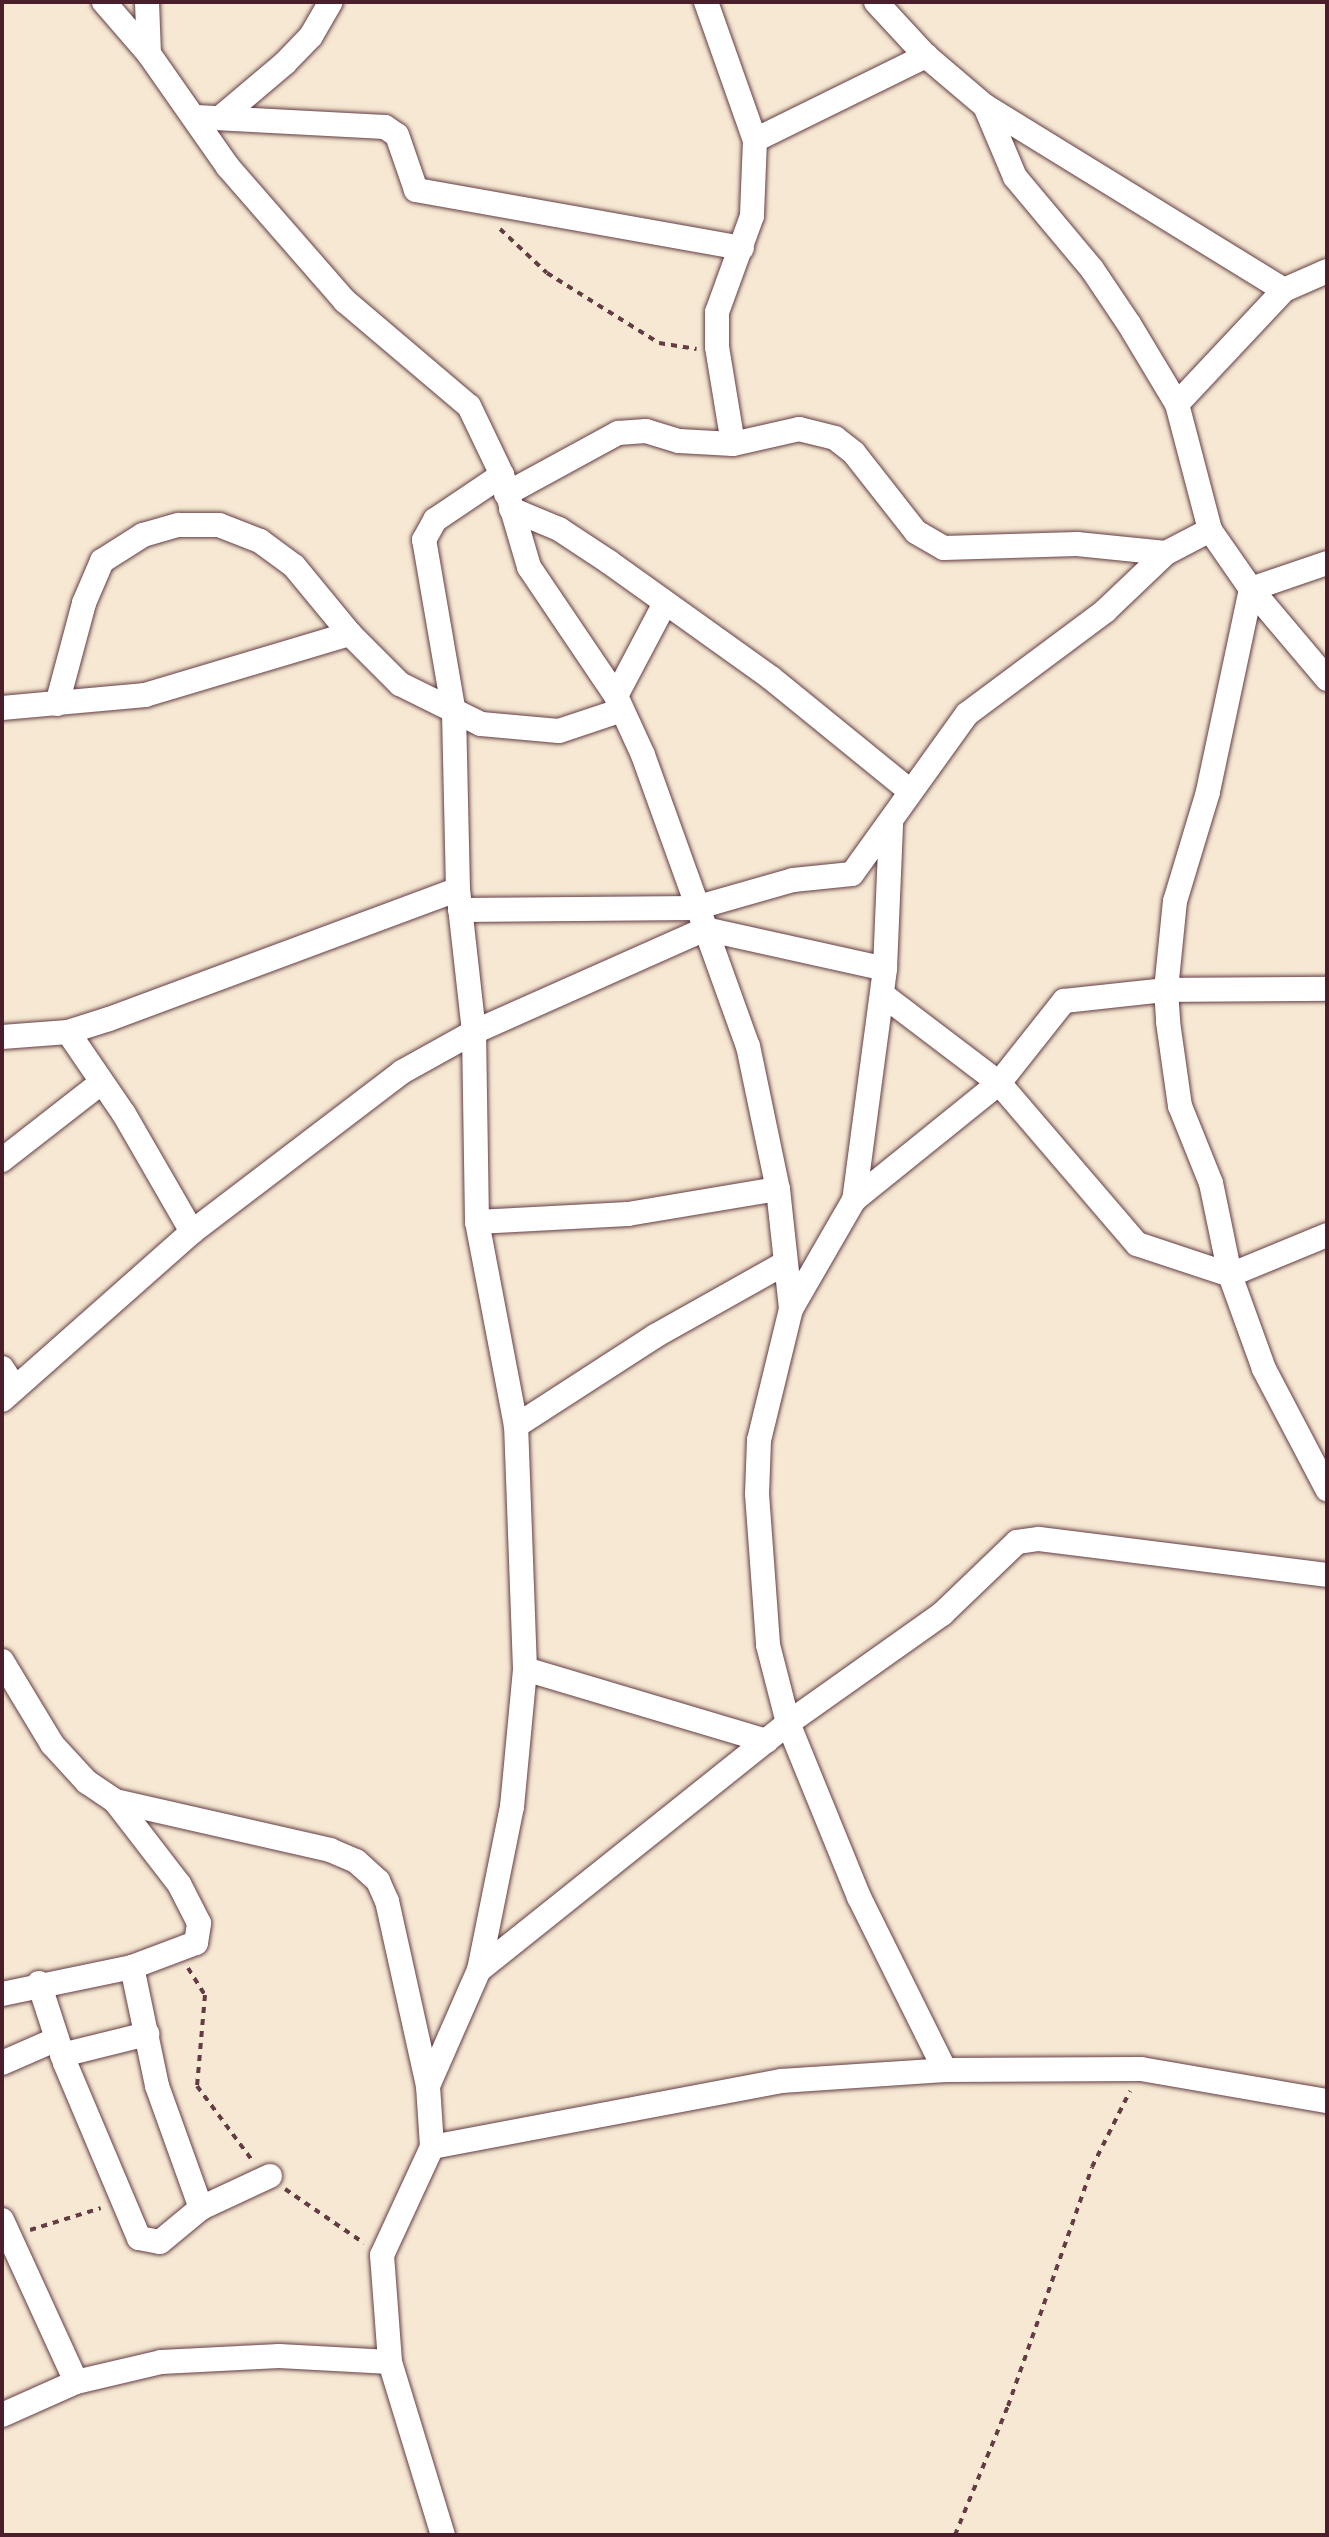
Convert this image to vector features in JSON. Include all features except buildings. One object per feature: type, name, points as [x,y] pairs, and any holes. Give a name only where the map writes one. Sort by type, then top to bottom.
[{"type":"street","points":[[104,2],[208,118],[228,167],[345,301],[469,406],[506,493],[529,567],[619,703],[643,755],[748,1046],[778,1189],[791,1309]]},
{"type":"street","points":[[147,2],[149,54]]},
{"type":"street","points":[[208,118],[293,54],[331,2]]},
{"type":"street","points":[[706,2],[755,140],[752,216],[718,307],[717,347],[733,444]]},
{"type":"street","points":[[876,2],[926,56],[985,106],[1284,290]]},
{"type":"street","points":[[755,140],[926,56]]},
{"type":"street","points":[[985,106],[1015,177],[1092,269],[1177,404],[1210,530],[1251,589],[1327,679]]},
{"type":"street","points":[[208,118],[385,127],[397,135],[412,187],[471,203],[742,248]]},
{"type":"street","points":[[1177,404],[1284,290],[1327,271]]},
{"type":"street","points":[[428,2086],[479,1970],[512,1807],[525,1669],[516,1426],[477,1222],[474,1032],[459,899],[454,713],[424,540],[435,520],[506,493],[618,433],[646,431],[679,441],[733,444],[799,429],[835,438],[854,453],[916,532],[944,548],[1077,544],[1166,553]]},
{"type":"street","points":[[506,493],[771,678],[909,790]]},
{"type":"street","points":[[57,704],[84,603],[102,561],[143,535],[179,525],[219,525],[260,541],[294,566],[350,634],[400,684],[481,724],[547,732],[619,703],[664,605]]},
{"type":"street","points":[[6,1385],[192,1232],[402,1072],[474,1032],[700,919],[793,880],[852,874],[909,790],[967,714],[1105,611],[1166,553],[1210,530]]},
{"type":"street","points":[[1251,589],[1327,563]]},
{"type":"street","points":[[1251,589],[1208,792],[1175,901],[1166,990],[1180,1106],[1211,1183],[1230,1275],[1264,1369],[1327,1489]]},
{"type":"street","points":[[2,708],[159,691],[350,634]]},
{"type":"street","points":[[854,1200],[883,995],[891,820]]},
{"type":"street","points":[[2,1037],[68,1032],[459,899],[700,919],[885,969]]},
{"type":"street","points":[[945,2070],[859,1897],[788,1723],[768,1645],[757,1494],[759,1440],[791,1309],[854,1200],[999,1083],[1064,1001],[1166,990],[1327,989]]},
{"type":"street","points":[[883,995],[999,1083],[1137,1244],[1230,1275],[1327,1235]]},
{"type":"street","points":[[68,1032],[192,1232]]},
{"type":"street","points":[[2,1160],[101,1083]]},
{"type":"street","points":[[477,1222],[628,1214],[778,1189]]},
{"type":"street","points":[[516,1426],[655,1336],[785,1263]]},
{"type":"street","points":[[479,1970],[788,1723],[942,1614],[1024,1539],[1327,1575]]},
{"type":"street","points":[[2,1661],[52,1744],[87,1782],[115,1801],[179,1884],[199,1923],[196,1943],[178,1953],[132,1967],[39,1983],[2,1994]]},
{"type":"street","points":[[525,1669],[767,1741]]},
{"type":"street","points":[[115,1801],[330,1850],[356,1861],[378,1881],[387,1901],[428,2086],[432,2147],[382,2255],[390,2362],[443,2535]]},
{"type":"street","points":[[132,1967],[173,2138],[201,2208]]},
{"type":"street","points":[[39,1983],[60,2047],[123,2203],[146,2243],[160,2242],[201,2208],[270,2176]]},
{"type":"street","points":[[2,2063],[60,2047],[147,2034]]},
{"type":"street","points":[[432,2147],[781,2081],[945,2070],[1141,2069],[1327,2101]]},
{"type":"street","points":[[6,2229],[76,2382]]},
{"type":"street","points":[[2,2415],[76,2382],[161,2362],[279,2356],[390,2362]]},
{"type":"path","points":[[471,203],[547,273],[659,343],[689,349],[717,347]]},
{"type":"path","points":[[178,1953],[205,1995],[197,2086],[240,2149],[270,2176],[382,2255]]},
{"type":"path","points":[[955,2535],[1008,2406],[1092,2167],[1141,2069]]},
{"type":"path","points":[[6,2229],[123,2203]]}]
